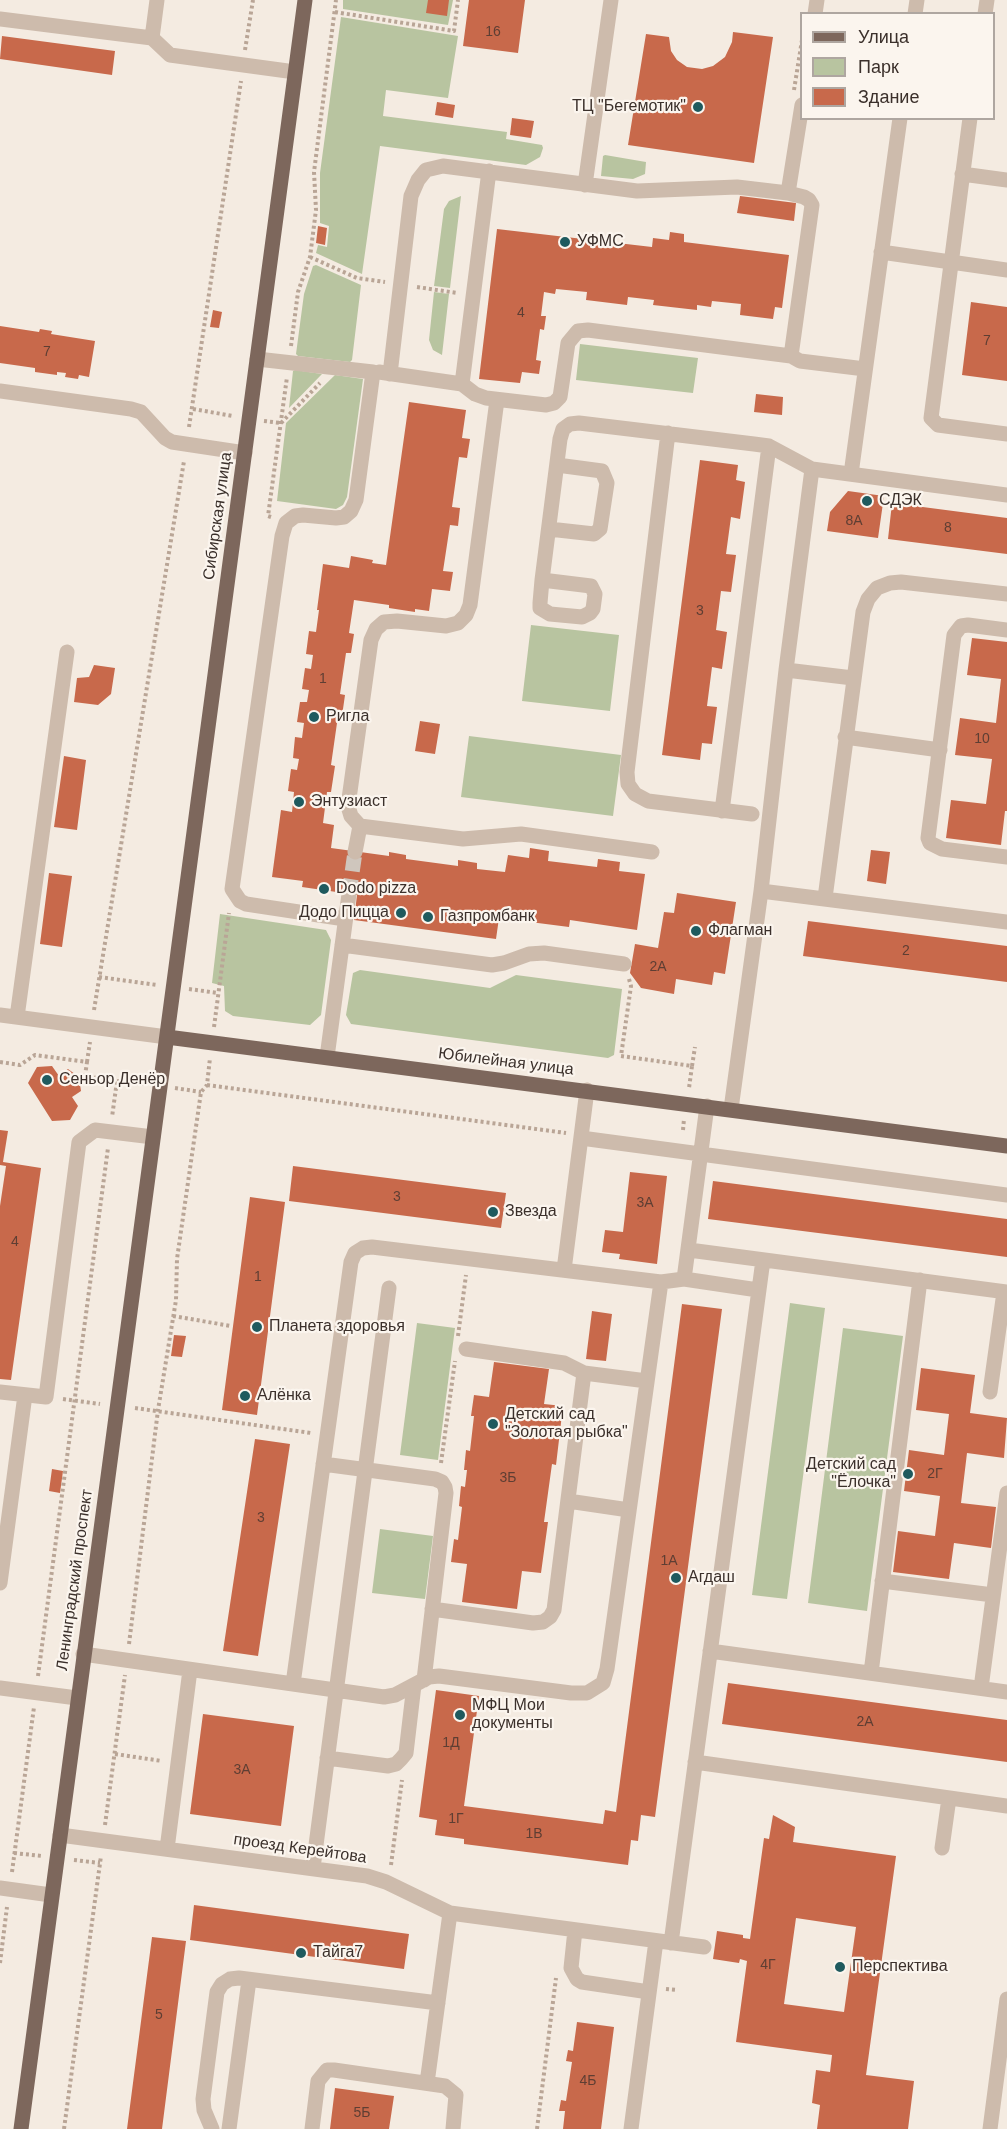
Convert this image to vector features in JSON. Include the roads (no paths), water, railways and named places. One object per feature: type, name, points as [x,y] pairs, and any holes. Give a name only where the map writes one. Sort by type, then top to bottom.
[{"type":"main road","name":"Сибирская улица","points":[[166,1037],[305,0]]},
{"type":"main road","name":"Юбилейная улица","points":[[166,1037],[1007,1146]]},
{"type":"main road","name":"Ленинградский проспект","points":[[21,2129],[166,1037]]},
{"type":"street","points":[[152,38],[158,0]]},
{"type":"street","points":[[585,184],[611,0]]},
{"type":"street","points":[[0,19],[152,38],[170,55],[295,72]]},
{"type":"street","points":[[788,193],[800,112]]},
{"type":"street","points":[[851,474],[900,120]]},
{"type":"street","points":[[970,120],[931,418],[938,425],[1007,434]]},
{"type":"street","points":[[390,374],[411,196],[418,180],[426,170],[443,166],[637,191],[737,187],[804,197],[812,205],[791,356]]},
{"type":"street","points":[[462,384],[489,171]]},
{"type":"street","points":[[962,174],[1007,180]]},
{"type":"street","points":[[881,252],[1007,270]]},
{"type":"street","points":[[257,360],[462,384],[474,394],[497,400],[546,405],[560,397],[568,343],[578,331],[588,330],[791,356],[800,361],[865,369]]},
{"type":"street","points":[[345,919],[246,904],[240,901],[232,889],[282,536],[286,524],[295,516],[303,514],[336,518],[344,517],[351,511],[356,500],[373,372]]},
{"type":"street","points":[[0,391],[131,409],[141,412],[165,438],[172,442],[245,453]]},
{"type":"street","points":[[497,400],[470,605],[466,615],[458,623],[446,626],[397,621],[384,622],[376,629],[371,640],[348,806],[351,816],[360,826],[463,839],[521,834],[652,852]]},
{"type":"street","points":[[542,580],[556,465],[563,429],[570,424],[579,423],[769,446],[812,469],[1007,495]]},
{"type":"street","points":[[668,433],[627,772],[628,784],[636,794],[648,801],[752,814]]},
{"type":"street","points":[[722,811],[769,446]]},
{"type":"street","points":[[549,529],[594,534],[600,529],[607,483],[602,471],[556,465]]},
{"type":"street","points":[[731,1109],[761,891],[812,469]]},
{"type":"street","points":[[825,898],[853,678],[863,612],[868,599],[877,588],[890,583],[902,582],[1007,594]]},
{"type":"street","points":[[1007,630],[968,625],[961,626],[954,635],[928,837],[930,843],[942,849],[1007,857]]},
{"type":"street","points":[[17,1017],[67,652]]},
{"type":"street","points":[[786,670],[853,678]]},
{"type":"street","points":[[845,737],[940,750]]},
{"type":"street","points":[[355,852],[360,826]]},
{"type":"street","points":[[761,891],[1007,922]]},
{"type":"street","points":[[327,1057],[349,894]]},
{"type":"street","points":[[342,945],[492,965],[529,954],[544,953],[624,964]]},
{"type":"street","name":"Юбилейная улица","points":[[0,1015],[166,1037]]},
{"type":"street","points":[[564,1270],[587,1090]]},
{"type":"street","points":[[684,1280],[706,1106]]},
{"type":"street","points":[[0,1392],[46,1397],[79,1142],[94,1130],[153,1137]]},
{"type":"street","points":[[581,1136],[1007,1195]]},
{"type":"street","points":[[293,1684],[351,1262],[355,1253],[363,1248],[372,1247],[661,1282],[684,1280],[758,1290]]},
{"type":"street","points":[[688,1250],[1006,1292],[990,1392]]},
{"type":"street","points":[[631,2129],[649,1992],[663,1942],[695,1762],[763,1260]]},
{"type":"street","points":[[871,1673],[920,1280]]},
{"type":"street","points":[[83,1654],[384,1697],[395,1695],[429,1677],[439,1676],[571,1693],[587,1693],[603,1683],[608,1669],[661,1282]]},
{"type":"street","points":[[313,1868],[389,1288]]},
{"type":"street","points":[[460,1348],[564,1363],[584,1373],[648,1381]]},
{"type":"street","points":[[432,1609],[533,1623],[543,1622],[550,1617],[554,1610],[584,1373]]},
{"type":"street","points":[[0,1582],[25,1395]]},
{"type":"street","points":[[323,1464],[439,1481],[445,1487],[446,1493],[432,1609],[406,1753],[396,1764],[388,1766],[327,1758]]},
{"type":"street","points":[[981,1688],[1007,1493]]},
{"type":"street","points":[[568,1501],[629,1510]]},
{"type":"street","points":[[882,1581],[993,1595]]},
{"type":"street","points":[[710,1651],[1007,1692]]},
{"type":"street","points":[[167,1849],[190,1670]]},
{"type":"street","points":[[0,1688],[77,1698]]},
{"type":"street","points":[[695,1762],[1007,1806]]},
{"type":"street","points":[[942,1848],[949,1798]]},
{"type":"street","name":"проезд Керейтова","points":[[60,1834],[367,1876],[388,1883],[450,1913],[704,1947]]},
{"type":"street","points":[[5,1889],[51,1895]]},
{"type":"street","points":[[427,2083],[450,1913]]},
{"type":"street","points":[[575,1930],[571,1968],[572,1974],[577,1979],[582,1982],[649,1992]]},
{"type":"street","points":[[212,2129],[204,2110],[203,2099],[217,1992],[222,1984],[230,1979],[438,2003]]},
{"type":"street","points":[[229,2129],[249,1980]]},
{"type":"street","points":[[990,2129],[1007,1999]]},
{"type":"street","points":[[312,2129],[318,2081],[327,2070],[446,2086],[456,2095],[453,2129]]},
{"type":"tunnel","points":[[349,894],[355,852]]},
{"type":"place","name":"ТЦ \"Бегемотик\"","points":[[698,107]]},
{"type":"place","name":"УФМС","points":[[565,242]]},
{"type":"place","name":"СДЭК","points":[[867,501]]},
{"type":"place","name":"Ригла","points":[[314,717]]},
{"type":"place","name":"Энтузиаст","points":[[299,802]]},
{"type":"place","name":"Dodo pizza","points":[[324,889]]},
{"type":"place","name":"Додо Пицца","points":[[401,913]]},
{"type":"place","name":"Газпромбанк","points":[[428,917]]},
{"type":"place","name":"Флагман","points":[[696,931]]},
{"type":"place","name":"Сеньор Денёр","points":[[47,1080]]},
{"type":"place","name":"Звезда","points":[[493,1212]]},
{"type":"place","name":"Планета здоровья","points":[[257,1327]]},
{"type":"place","name":"Алёнка","points":[[245,1396]]},
{"type":"place","name":"Детский сад \"Золотая рыбка\"","points":[[493,1424]]},
{"type":"place","name":"Детский сад \"Ёлочка\"","points":[[908,1474]]},
{"type":"place","name":"Агдаш","points":[[676,1578]]},
{"type":"place","name":"МФЦ Мои документы","points":[[460,1715]]},
{"type":"place","name":"Тайга7","points":[[301,1953]]},
{"type":"place","name":"Перспектива","points":[[840,1967]]}]
